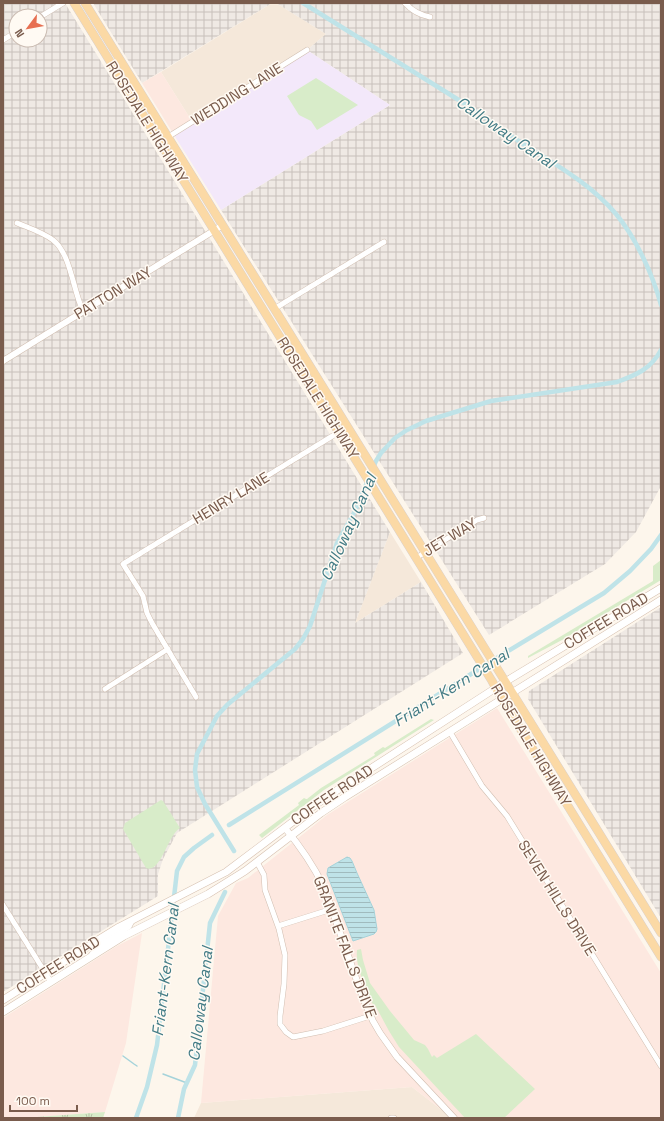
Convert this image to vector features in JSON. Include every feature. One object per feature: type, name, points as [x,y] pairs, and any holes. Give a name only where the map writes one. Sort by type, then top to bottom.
[{"type":"main road","name":"ROSEDALE HIGHWAY","points":[[74,3],[339,432],[364,463],[378,476],[661,933]]},
{"type":"main road","points":[[79,3],[102,40],[114,50]]},
{"type":"main road","name":"ROSEDALE HIGHWAY","points":[[85,3],[348,427],[372,485],[661,956]]},
{"type":"main road","points":[[128,91],[138,98],[160,133],[168,137]]},
{"type":"main road","points":[[157,138],[168,146],[186,176],[194,180]]},
{"type":"main road","points":[[309,383],[317,389],[336,420],[342,426],[348,427]]},
{"type":"main road","name":"COFFEE ROAD","points":[[3,1000],[98,940],[226,872],[315,805],[505,682],[661,588]]},
{"type":"main road","name":"COFFEE ROAD","points":[[3,1012],[124,936],[208,894],[245,871],[321,813],[345,797],[661,600]]},
{"type":"street","points":[[48,12],[64,3]]},
{"type":"street","points":[[405,3],[421,15],[430,17]]},
{"type":"street","name":"WEDDING LANE","points":[[168,137],[307,50]]},
{"type":"street","points":[[16,223],[36,231],[54,241],[62,251],[68,263],[83,310]]},
{"type":"street","name":"PATTON WAY","points":[[3,361],[83,310],[223,225]]},
{"type":"street","points":[[274,309],[384,242]]},
{"type":"street","name":"HENRY LANE","points":[[168,649],[150,619],[143,596],[123,564],[339,432]]},
{"type":"street","name":"JET WAY","points":[[416,558],[477,520],[484,518]]},
{"type":"street","points":[[105,689],[168,649],[196,697]]},
{"type":"street","name":"SEVEN HILLS DRIVE","points":[[450,732],[482,786],[507,816],[661,1066]]},
{"type":"street","name":"GRANITE FALLS DRIVE","points":[[285,828],[304,852],[324,887],[370,1016],[397,1057],[454,1118]]},
{"type":"street","points":[[257,862],[264,875],[265,890],[278,926],[285,954],[280,1024],[286,1032],[293,1037],[323,1031],[370,1016]]},
{"type":"street","points":[[3,905],[51,982]]},
{"type":"street","points":[[278,926],[332,909]]},
{"type":"street","points":[[89,958],[100,945],[125,930],[129,927],[132,921]]},
{"type":"shaded area","points":[[3,3],[65,3],[390,532],[355,623],[421,582],[463,653],[177,833],[163,859],[158,874],[158,896],[3,992]]},
{"type":"shaded area","points":[[93,3],[272,3],[142,83]]},
{"type":"shaded area","points":[[272,3],[276,3],[326,34],[307,50],[193,123],[161,72]]},
{"type":"shaded area","points":[[276,3],[661,3],[661,486],[636,532],[605,564],[489,635],[221,210],[390,105],[307,50],[326,34]]},
{"type":"shaded area","points":[[307,50],[390,105],[221,210],[174,135]]},
{"type":"shaded area","points":[[161,72],[193,123],[174,135],[142,83]]},
{"type":"shaded area","points":[[390,532],[421,582],[355,623]]},
{"type":"shaded area","points":[[661,607],[661,918],[528,699],[529,691]]},
{"type":"shaded area","points":[[497,708],[661,973],[661,1118],[452,1118],[412,1087],[201,1103],[218,916],[236,883],[248,878],[327,815]]},
{"type":"shaded area","points":[[142,933],[126,1043],[105,1112],[3,1118],[3,1018],[117,946]]},
{"type":"shaded area","points":[[412,1087],[452,1118],[194,1118],[201,1103]]},
{"type":"green space","points":[[316,78],[358,105],[317,130],[311,121],[299,115],[287,96]]},
{"type":"green space","points":[[661,560],[661,580],[562,640],[528,658],[528,656],[653,581],[653,566]]},
{"type":"green space","points":[[431,719],[434,720],[324,790],[262,838],[259,835],[299,805],[298,803],[304,798],[307,799],[321,788],[375,755],[374,753],[383,747],[385,748]]},
{"type":"green space","points":[[161,800],[180,828],[173,836],[156,865],[148,869],[123,829],[125,823]]},
{"type":"green space","points":[[361,949],[370,983],[390,1011],[414,1040],[425,1045],[432,1057],[434,1055],[437,1058],[476,1034],[535,1089],[504,1118],[465,1118],[399,1047],[389,1031],[375,1005],[372,1003],[362,977],[357,957],[357,950]]},
{"type":"green space","points":[[105,1112],[103,1118],[23,1118]]},
{"type":"water","points":[[347,857],[352,861],[374,910],[377,929],[374,934],[353,941],[327,874],[328,868]]},
{"type":"waterway","name":"Calloway Canal","points":[[303,3],[462,102],[517,140],[569,173],[594,192],[616,214],[637,245],[649,269],[661,305]]},
{"type":"waterway","name":"Calloway Canal","points":[[234,851],[205,804],[197,787],[195,770],[197,754],[217,716],[227,705],[295,649],[303,639],[310,626],[337,543],[355,511],[376,461],[381,453],[395,438],[407,430],[426,421],[491,401],[617,382],[648,367],[661,350]]},
{"type":"waterway","name":"Friant-Kern Canal","points":[[229,825],[604,593],[630,571],[651,549],[661,535]]},
{"type":"waterway","name":"Friant-Kern Canal","points":[[136,1118],[147,1087],[157,1045],[177,871],[184,857],[212,835]]},
{"type":"waterway","name":"Calloway Canal","points":[[178,1118],[184,1089],[195,1065],[210,923],[225,892]]},
{"type":"waterway","points":[[123,1056],[137,1066]]},
{"type":"waterway","points":[[163,1074],[187,1083]]}]
